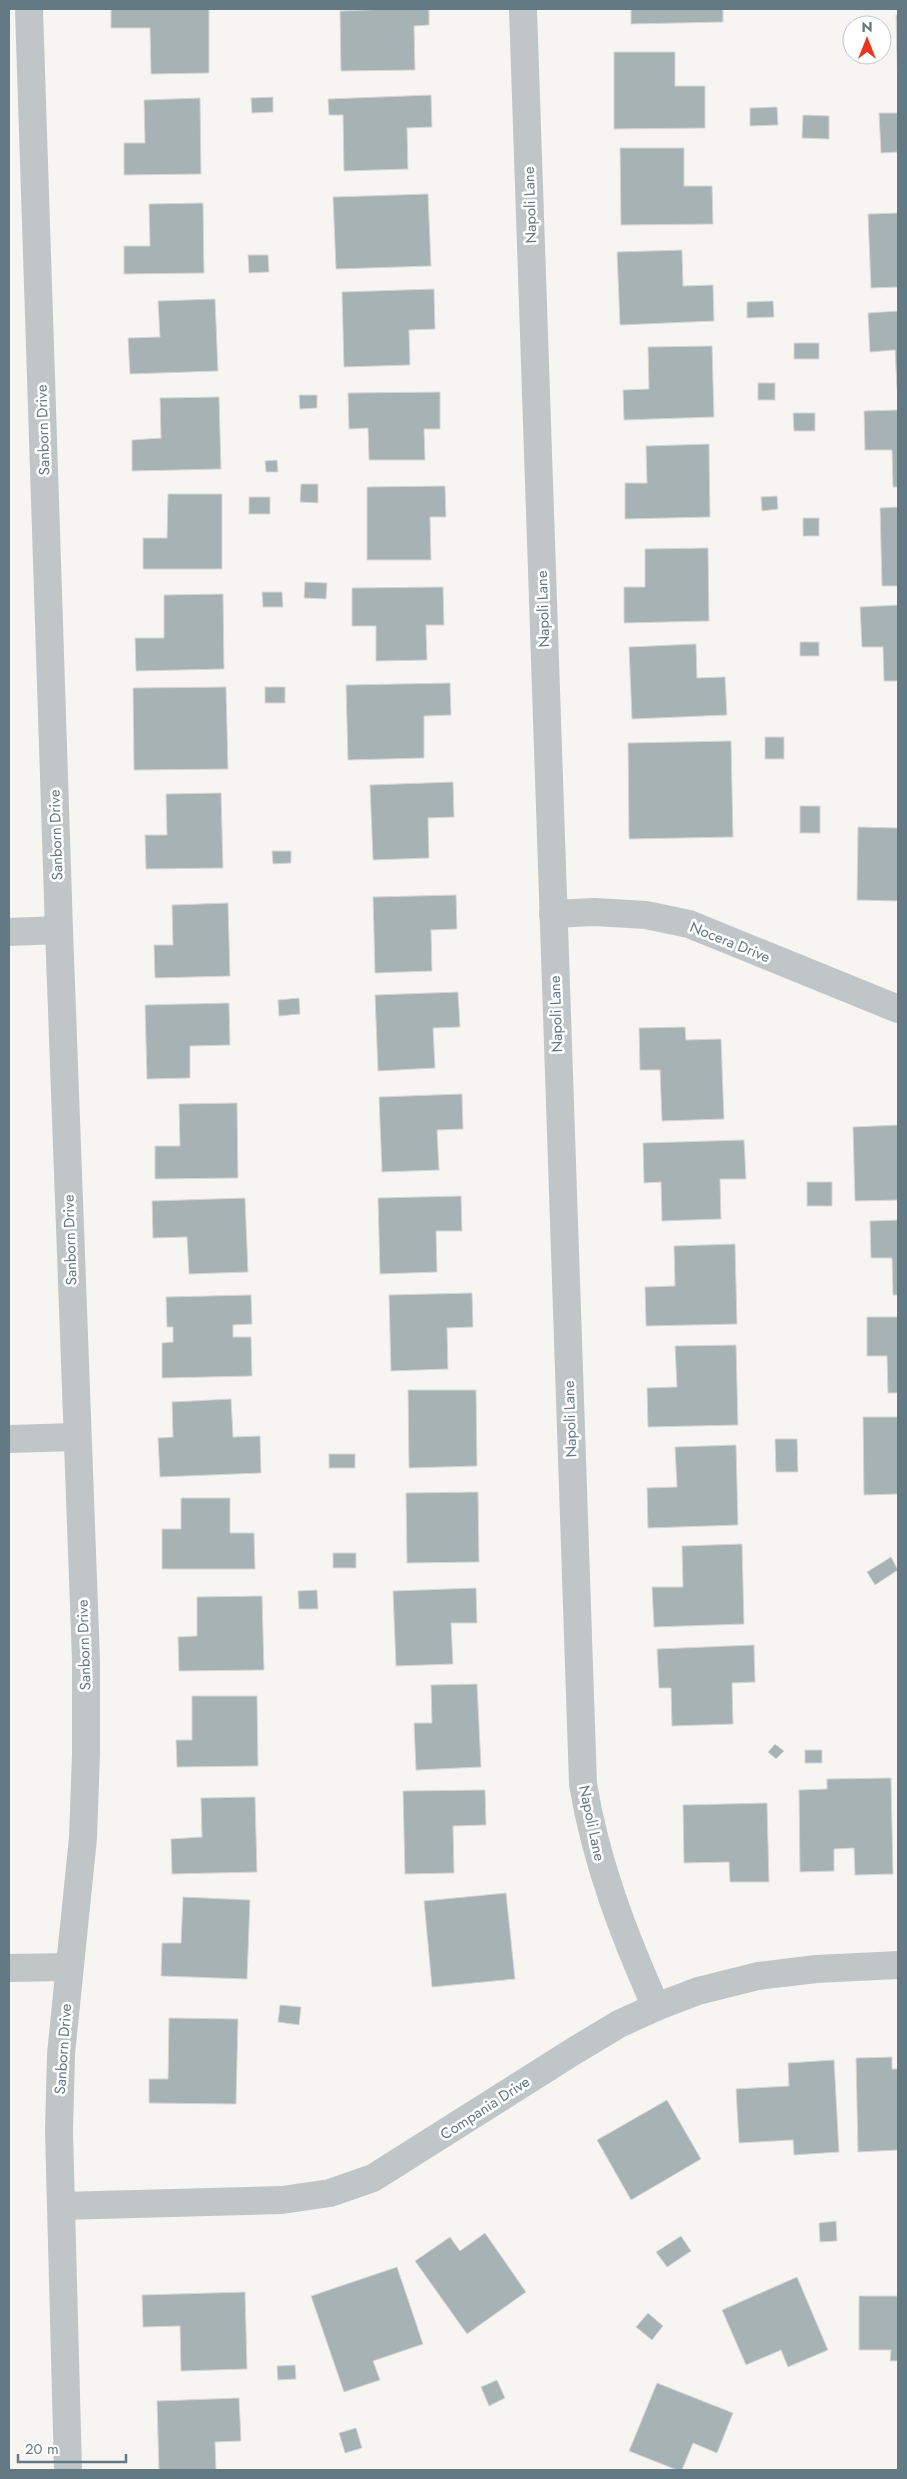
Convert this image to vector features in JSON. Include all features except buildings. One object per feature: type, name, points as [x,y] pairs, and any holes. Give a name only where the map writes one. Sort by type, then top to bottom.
[{"type":"street","name":"Sanborn Drive","points":[[29,9],[76,1436],[86,1660],[86,1754],[83,1838],[60,2064],[59,2131],[68,2470]]},
{"type":"street","name":"Napoli Lane","points":[[523,9],[584,1784],[590,1829],[602,1871],[618,1916],[656,2007]]},
{"type":"street","name":"Nocera Drive","points":[[553,914],[595,912],[646,915],[689,924],[898,1009]]},
{"type":"street","points":[[9,932],[59,930]]},
{"type":"street","points":[[9,1439],[76,1436]]},
{"type":"street","name":"Compania Drive","points":[[61,2206],[282,2200],[330,2193],[373,2178],[574,2050],[619,2024],[656,2007],[698,1991],[758,1976],[816,1969],[898,1966]]},
{"type":"street","points":[[9,1968],[69,1967]]}]
